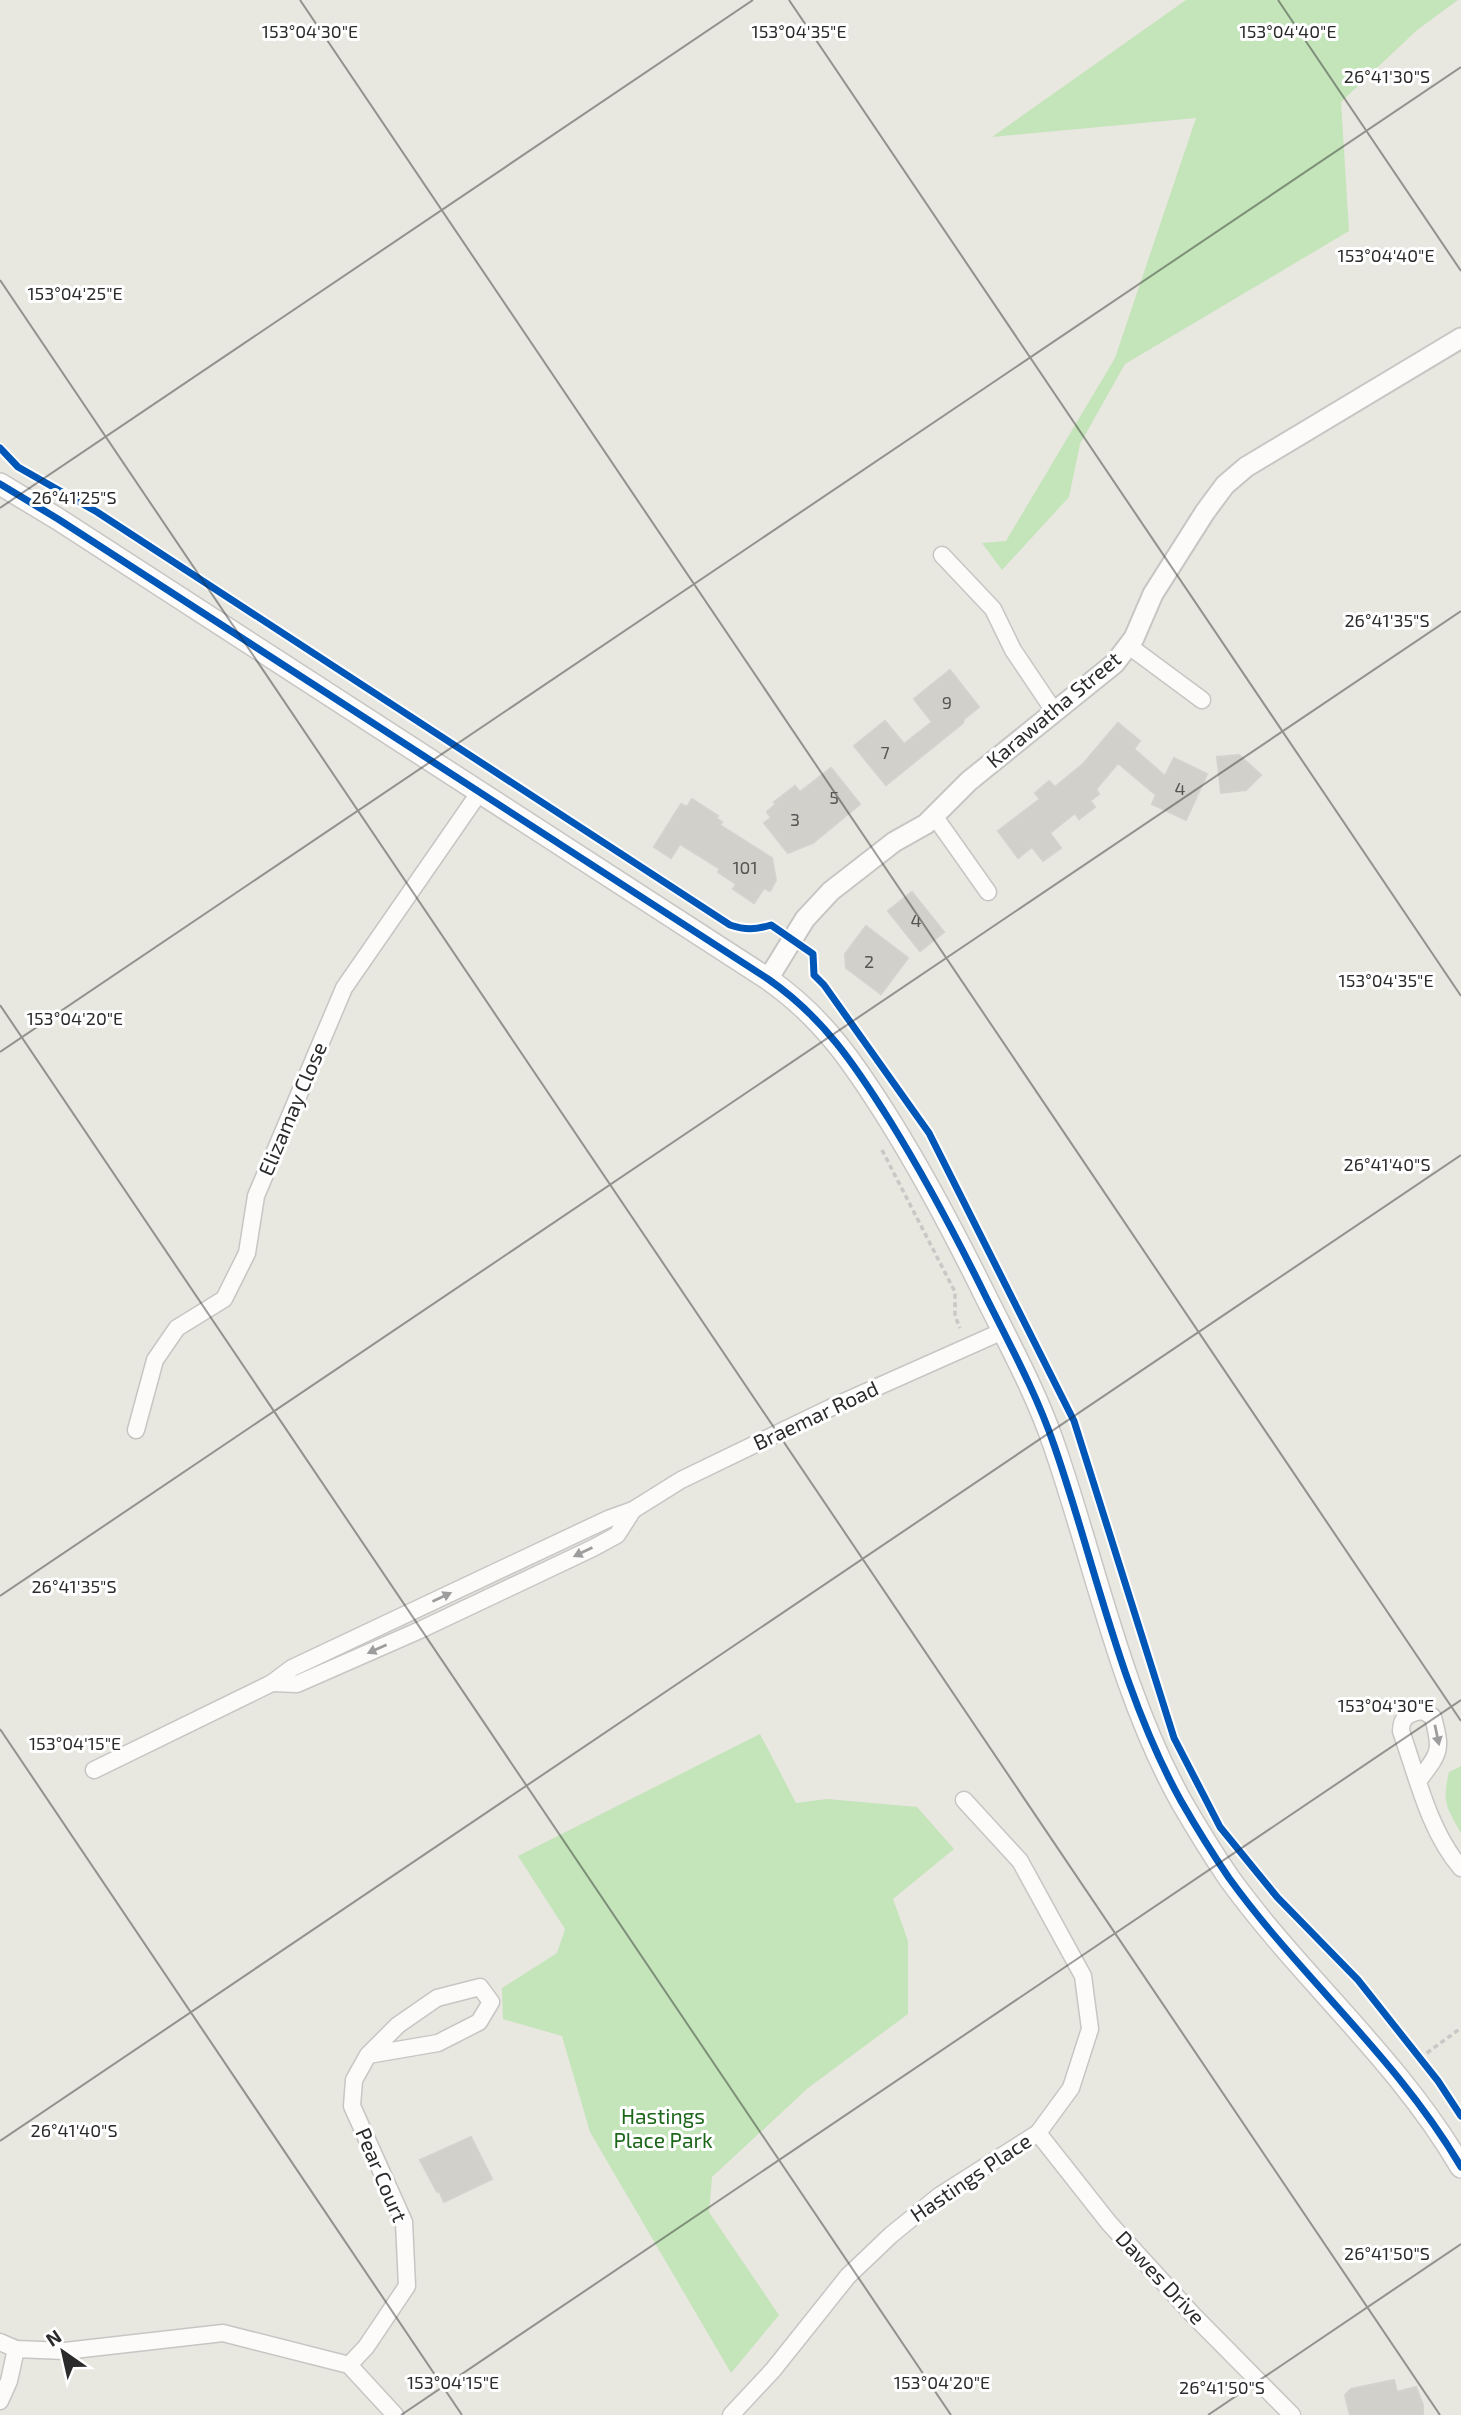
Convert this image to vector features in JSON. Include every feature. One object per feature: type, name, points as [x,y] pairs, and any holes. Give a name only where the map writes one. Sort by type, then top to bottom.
[{"type":"main road","points":[[0,484],[790,993],[821,1022],[861,1074],[915,1161],[1030,1385],[1054,1443],[1133,1692],[1179,1797],[1229,1878],[1256,1913],[1393,2069],[1461,2167]]},
{"type":"street","name":"Karawatha Street","points":[[768,979],[806,919],[831,891],[894,842],[935,817],[963,786],[1104,673],[1129,646],[1153,594],[1225,485],[1246,467],[1461,338]]},
{"type":"street","points":[[942,555],[993,609],[1013,650],[1054,711]]},
{"type":"street","points":[[1129,646],[1202,700]]},
{"type":"street","name":"Elizamay Close","points":[[136,1430],[155,1360],[177,1328],[224,1299],[247,1253],[256,1196],[344,988],[479,793]]},
{"type":"street","points":[[935,817],[988,892]]},
{"type":"street","name":"Braemar Road","points":[[94,1770],[272,1683],[292,1668],[608,1519],[633,1510],[681,1480],[830,1408],[1003,1331]]},
{"type":"street","points":[[1419,1780],[1433,1820],[1461,1868]]},
{"type":"street","name":"Hastings Place","points":[[731,2415],[773,2370],[848,2276],[891,2235],[939,2196],[1038,2133],[1071,2088],[1090,2029],[1083,1976],[1020,1861],[964,1800]]},
{"type":"street","name":"Pear Court","points":[[349,2365],[366,2347],[407,2286],[404,2222],[352,2106],[354,2080],[368,2055],[398,2025],[438,1998],[480,1987],[491,2002],[479,2022],[438,2043],[368,2055]]},
{"type":"street","name":"Dawes Drive","points":[[1038,2133],[1109,2223],[1194,2316],[1292,2415]]},
{"type":"street","points":[[0,2342],[16,2350],[65,2351],[223,2333],[349,2365],[395,2415]]},
{"type":"street","points":[[0,2401],[9,2381],[16,2350]]},
{"type":"path","points":[[880,1146],[955,1292],[955,1316],[960,1328]]},
{"type":"path","points":[[1420,2058],[1461,2028]]},
{"type":"path","points":[[1412,2049],[1426,2066]]},
{"type":"green space","points":[[1186,0],[1458,0],[1417,30],[1341,102],[1349,231],[1125,364],[1080,444],[1069,497],[1002,570],[982,543],[1006,541],[1115,358],[1196,118],[992,137]]},
{"type":"green space","name":"Hastings Place Park","points":[[760,1734],[796,1803],[827,1799],[917,1807],[954,1849],[893,1899],[908,1941],[908,2014],[808,2088],[712,2177],[709,2212],[779,2315],[731,2373],[590,2132],[562,2036],[503,2019],[502,1988],[557,1953],[565,1929],[518,1856]]},
{"type":"green space","points":[[1461,1766],[1461,1833],[1449,1810],[1446,1791],[1449,1772]]},
{"type":"building","points":[[950,670],[979,707],[886,785],[854,746],[885,721],[904,744],[932,722],[914,699]]},
{"type":"building","points":[[1118,723],[1140,741],[1134,749],[1165,776],[1174,758],[1207,774],[1186,820],[1152,804],[1156,795],[1118,763],[1096,789],[1099,794],[1090,801],[1095,807],[1079,819],[1075,813],[1050,833],[1061,848],[1043,861],[1032,847],[1018,858],[998,831],[1040,799],[1035,793],[1049,781],[1055,787],[1083,764]]},
{"type":"building","points":[[1239,755],[1261,775],[1246,790],[1221,793],[1217,757]]},
{"type":"building","points":[[831,768],[860,804],[813,843],[788,853],[764,823],[771,818],[767,812],[776,804],[774,802],[795,786],[800,792]]},
{"type":"building","points":[[692,799],[718,816],[716,818],[722,822],[720,825],[772,858],[776,880],[770,891],[764,888],[754,903],[733,889],[736,884],[718,872],[720,869],[680,844],[671,858],[654,847],[681,804],[687,807]]},
{"type":"building","points":[[912,892],[944,932],[920,951],[888,911]]},
{"type":"building","points":[[866,926],[908,958],[881,994],[846,968],[845,954]]},
{"type":"building","points":[[471,2137],[492,2179],[444,2202],[420,2160]]},
{"type":"building","points":[[1394,2380],[1397,2392],[1416,2387],[1423,2405],[1423,2415],[1350,2415],[1345,2395],[1351,2389]]},
{"type":"cycle path","points":[[0,448],[18,467],[97,512],[730,925],[750,929],[771,925],[813,954],[814,975],[824,985],[929,1133],[1074,1421],[1174,1738],[1220,1827],[1277,1897],[1358,1980],[1438,2081],[1461,2116]]},
{"type":"cycle path","points":[[0,484],[768,979],[822,1026],[864,1081],[916,1165],[1032,1389],[1054,1445],[1141,1716],[1181,1801],[1229,1878],[1257,1915],[1408,2090],[1461,2167]]}]
